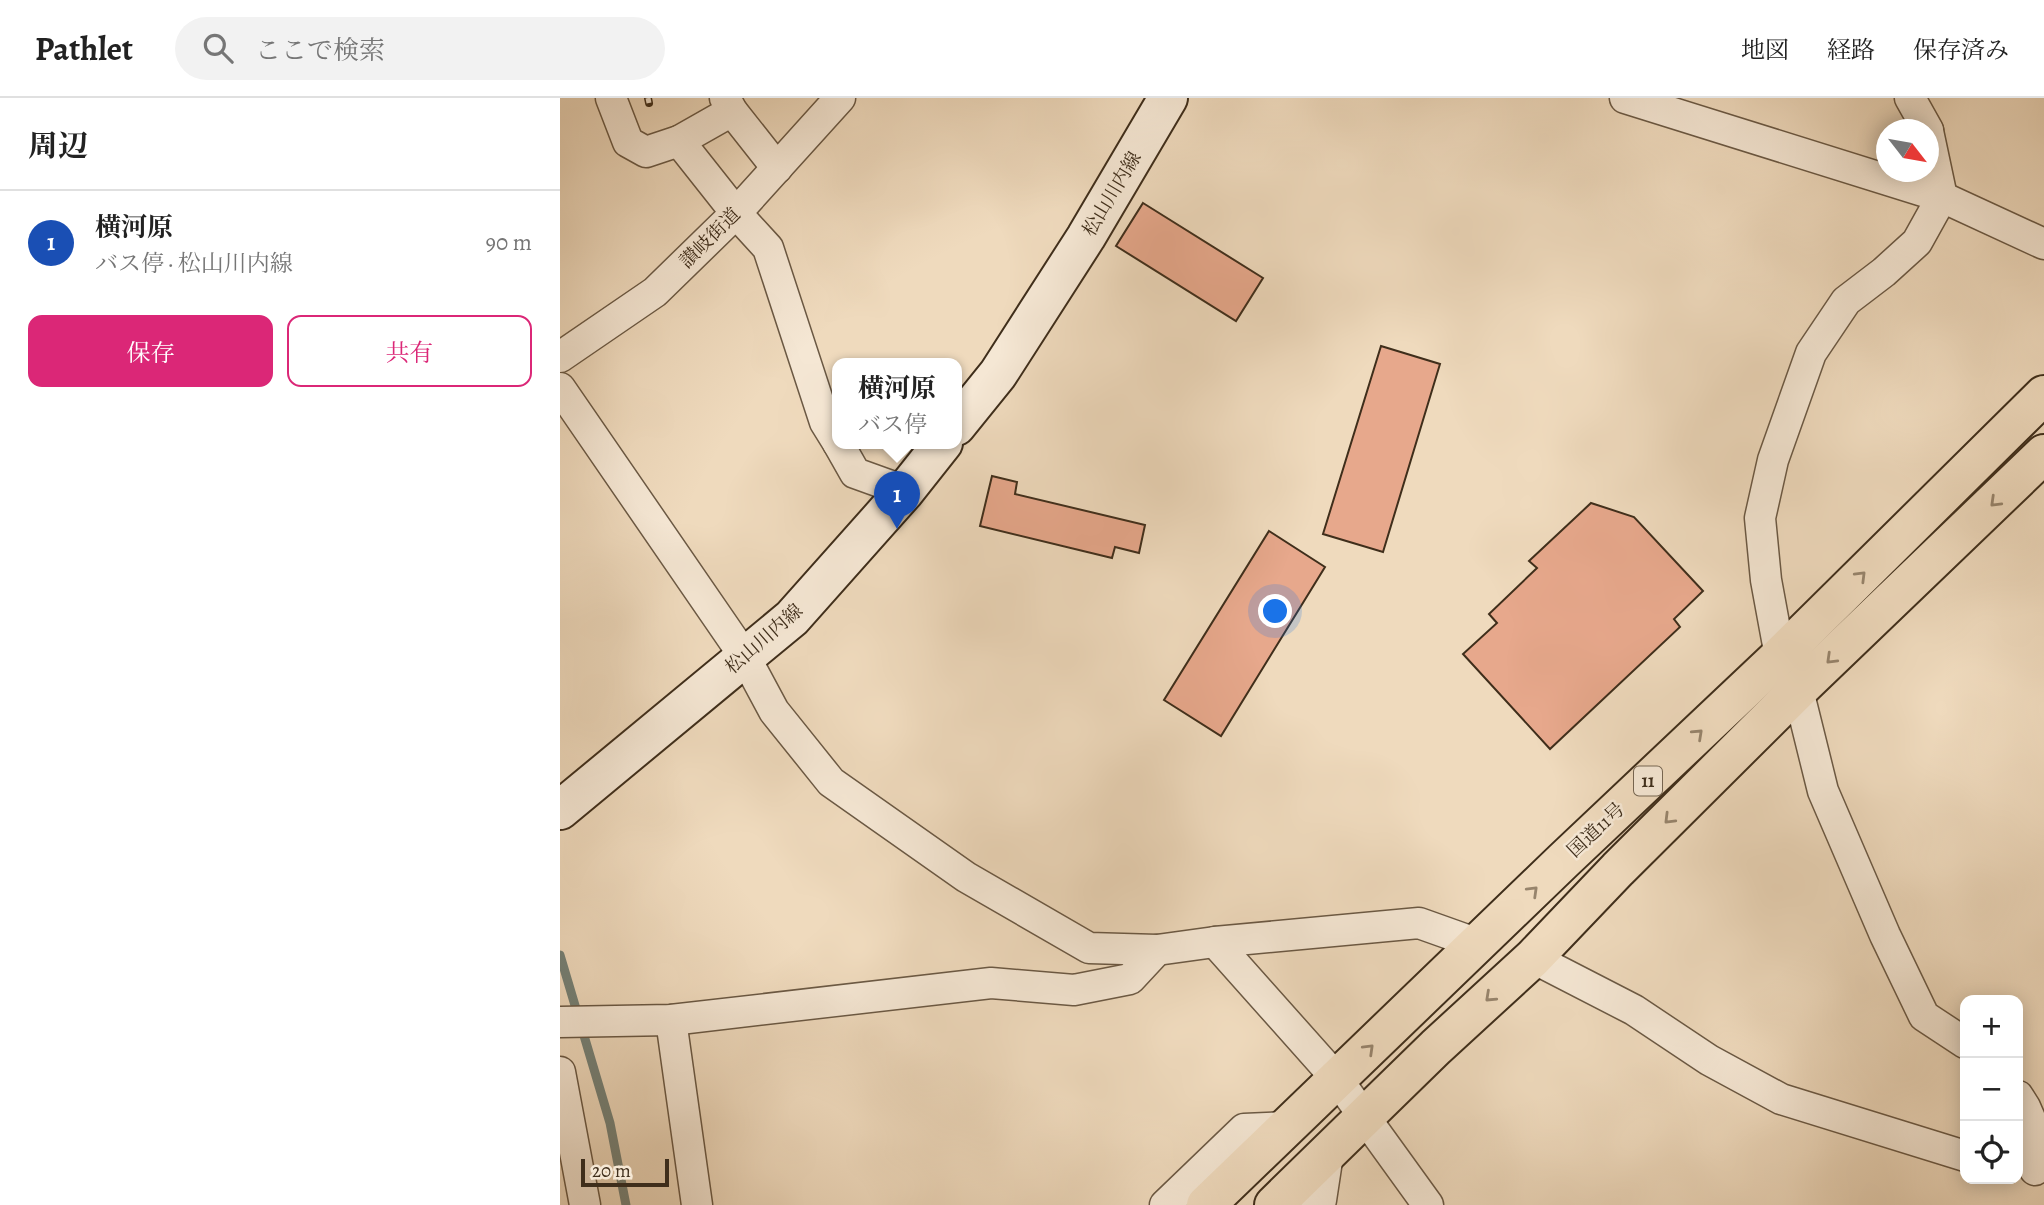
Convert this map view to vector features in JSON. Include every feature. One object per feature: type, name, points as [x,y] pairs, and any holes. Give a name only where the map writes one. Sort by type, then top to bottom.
[{"type":"highway","name":"国道11号","points":[[1206,1205],[1780,656],[2044,395]]},
{"type":"highway","name":"11","points":[[1291,1202],[1328,1154],[1436,1047],[1533,958],[1618,869],[1798,690],[2044,454]]},
{"type":"main road","name":"松山川内線","points":[[962,420],[998,374],[1086,237],[1168,98]]},
{"type":"main road","name":"松山川内線","points":[[560,810],[792,618],[905,491],[938,449]]},
{"type":"street","points":[[611,98],[628,142],[646,152],[679,141],[728,104],[777,167]]},
{"type":"street","name":"讃岐街道","points":[[560,357],[655,292],[736,213],[840,98]]},
{"type":"street","points":[[1625,98],[1942,197],[2044,244]]},
{"type":"street","points":[[1910,98],[1922,119]]},
{"type":"street","points":[[679,141],[736,213],[768,248],[825,422],[832,433]]},
{"type":"street","points":[[1780,656],[1766,580],[1760,519],[1773,460],[1811,353],[1846,301],[1917,242],[1942,197],[1939,182]]},
{"type":"street","points":[[560,388],[745,657],[774,710],[831,782],[966,877],[1089,948],[1157,950],[1214,942],[1419,923],[1478,944]]},
{"type":"street","points":[[841,449],[855,473],[905,491]]},
{"type":"street","points":[[1798,690],[1823,791],[1885,935],[1924,1016],[1960,1040]]},
{"type":"street","points":[[1214,942],[1337,1079],[1429,1205]]},
{"type":"street","points":[[560,1022],[671,1020],[991,983],[1074,990],[1130,979],[1157,950]]},
{"type":"street","points":[[1533,958],[1634,1010],[1709,1060],[1780,1099],[1960,1154]]},
{"type":"street","points":[[671,1020],[697,1205]]},
{"type":"street","points":[[560,1072],[585,1205]]},
{"type":"street","points":[[2023,1104],[2036,1132],[2032,1172]]},
{"type":"street","points":[[1165,1205],[1244,1129],[1288,1127]]},
{"type":"building","points":[[1143,203],[1263,278],[1236,321],[1116,246]]},
{"type":"building","points":[[1381,346],[1440,364],[1383,552],[1323,534]]},
{"type":"building","points":[[992,476],[1017,482],[1015,494],[1145,525],[1139,553],[1115,547],[1112,558],[980,526]]},
{"type":"building","points":[[1591,503],[1634,517],[1703,591],[1674,619],[1680,627],[1550,749],[1463,654],[1497,623],[1489,614],[1537,568],[1529,561]]},
{"type":"building","points":[[1269,531],[1325,567],[1221,736],[1164,700]]},
{"type":"waterway","points":[[560,955],[610,1123],[626,1205]]},
{"type":"railway","points":[[648,98],[649,103]]},
{"type":"place","name":"横河原","points":[[897,529]]}]
